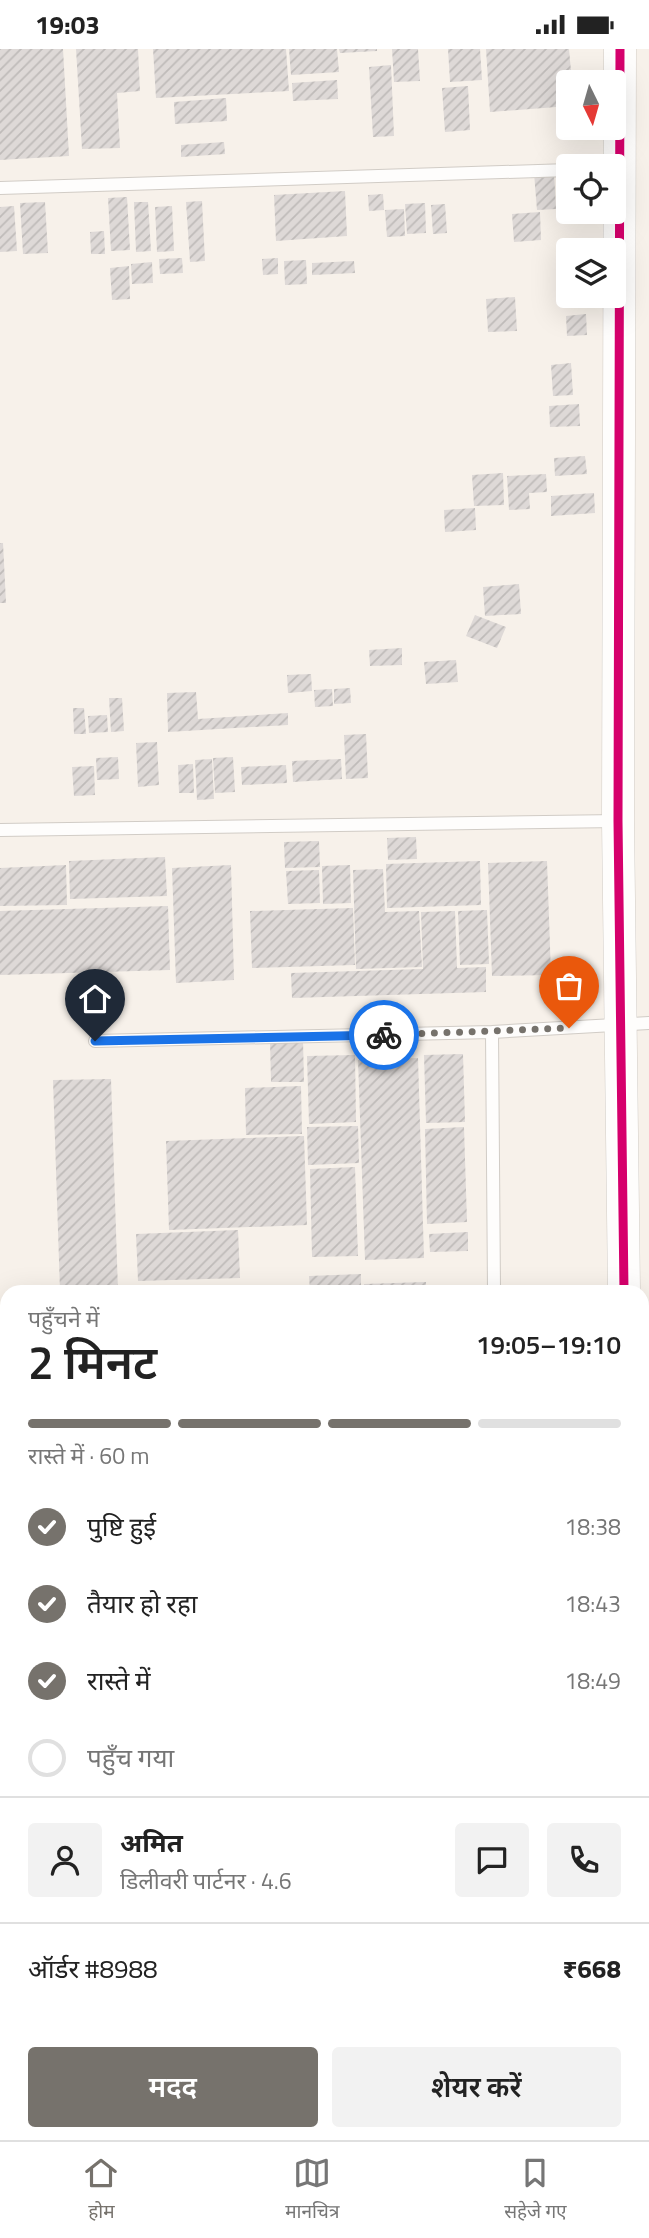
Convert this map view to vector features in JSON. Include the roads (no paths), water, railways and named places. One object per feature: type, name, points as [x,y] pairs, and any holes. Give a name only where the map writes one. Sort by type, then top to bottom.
[{"type":"street","points":[[618,154],[620,49]]},
{"type":"street","points":[[618,224],[618,821],[635,1024],[624,1285]]},
{"type":"lane","points":[[0,188],[556,170]]},
{"type":"lane","points":[[0,830],[618,821]]},
{"type":"lane","points":[[95,1041],[492,1032],[635,1024]]},
{"type":"lane","points":[[492,1032],[494,1285]]}]
